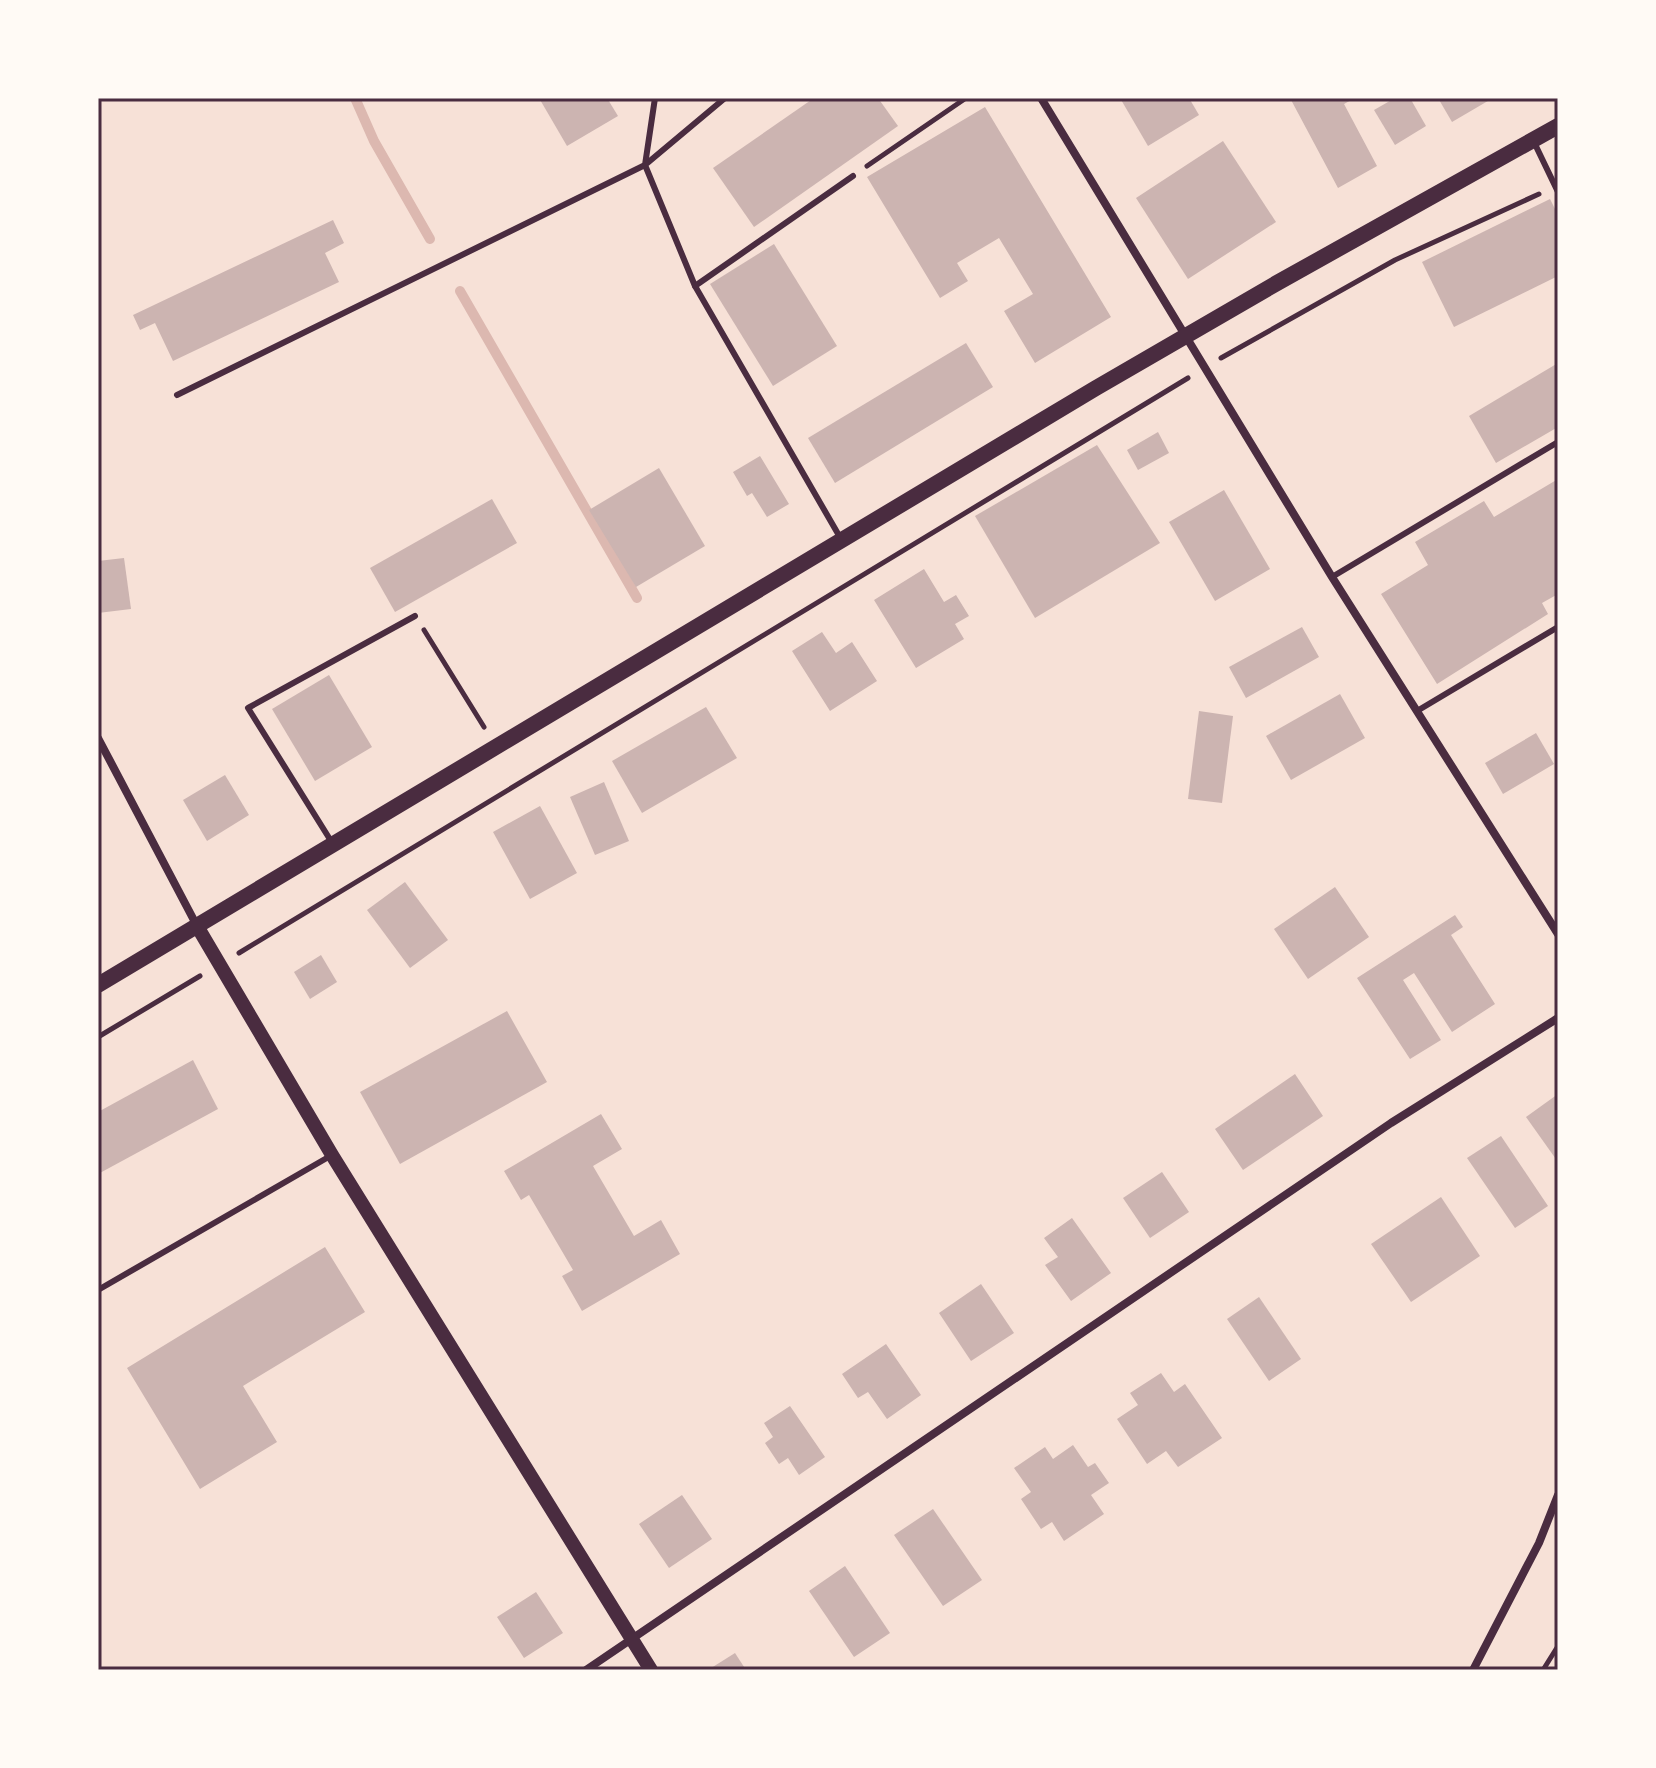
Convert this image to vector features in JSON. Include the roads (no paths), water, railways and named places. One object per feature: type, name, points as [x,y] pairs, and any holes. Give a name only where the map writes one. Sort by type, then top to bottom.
[{"type":"main road","points":[[98,985],[841,539],[1186,336],[1558,126]]},
{"type":"street","points":[[1041,98],[1332,577],[1558,934]]},
{"type":"street","points":[[98,738],[219,965],[332,1155],[651,1670]]},
{"type":"street","points":[[586,1670],[1391,1123],[1558,1018]]},
{"type":"street","points":[[1473,1670],[1539,1543],[1558,1495]]},
{"type":"lane","points":[[655,98],[645,165],[695,286],[841,539]]},
{"type":"lane","points":[[177,395],[645,165],[725,98]]},
{"type":"lane","points":[[1533,140],[1557,189]]},
{"type":"lane","points":[[695,286],[853,176]]},
{"type":"lane","points":[[1332,577],[1558,442]]},
{"type":"lane","points":[[333,844],[248,708],[415,616]]},
{"type":"lane","points":[[1417,711],[1558,627]]},
{"type":"lane","points":[[98,1290],[332,1155]]},
{"type":"waterway","points":[[355,98],[374,141],[430,239]]},
{"type":"waterway","points":[[460,291],[637,598]]}]
